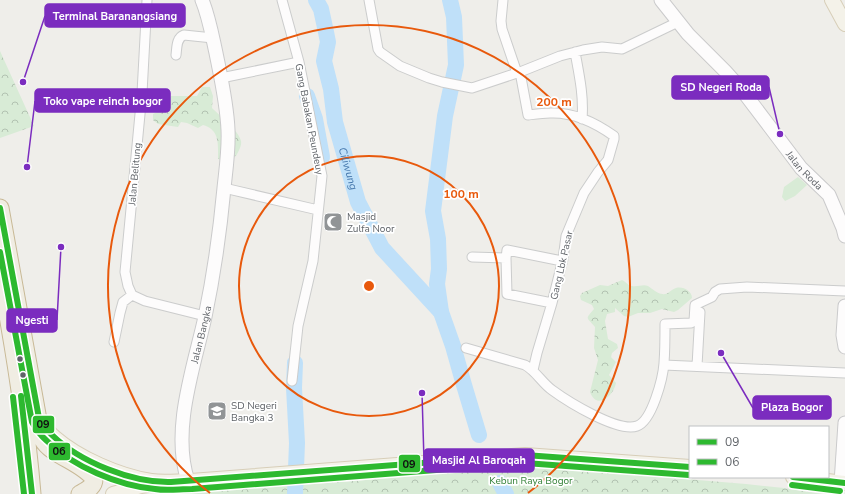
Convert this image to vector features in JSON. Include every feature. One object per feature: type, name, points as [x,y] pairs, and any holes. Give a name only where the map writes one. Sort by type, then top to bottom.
[{"type":"highway","points":[[0,208],[39,418],[40,431],[43,441],[57,452],[89,472],[94,479],[94,483],[91,487],[80,494]]},
{"type":"highway","points":[[0,272],[14,347],[32,494]]},
{"type":"main road","points":[[832,0],[845,24]]},
{"type":"main road","points":[[39,418],[52,436],[72,450],[102,465],[126,475],[146,480],[163,482],[189,481]]},
{"type":"main road","points":[[113,494],[141,486],[163,483],[453,462],[525,455],[689,467]]},
{"type":"main road","points":[[801,478],[843,483]]},
{"type":"street","name":"Jalan Belitung","points":[[132,295],[128,286],[125,272],[142,93],[147,0]]},
{"type":"street","name":"Jalan Bangka","points":[[189,481],[184,471],[182,424],[205,316],[218,239],[228,133],[227,110],[221,78],[208,15],[202,0]]},
{"type":"street","name":"Gang Babakan Peundeuy","points":[[282,0],[299,62],[322,176],[314,261],[298,326],[292,381]]},
{"type":"street","points":[[369,0],[378,49],[400,66],[442,82],[472,88],[560,56],[594,48],[622,49],[678,22]]},
{"type":"street","points":[[503,0],[501,21],[502,28],[519,72],[528,115],[560,113],[582,118],[583,104],[576,52]]},
{"type":"street","name":"Jalan Roda","points":[[661,0],[688,34],[742,90],[801,168],[829,195],[845,236]]},
{"type":"street","points":[[176,55],[180,36],[184,35],[213,38]]},
{"type":"street","points":[[221,78],[299,62]]},
{"type":"street","name":"Gang Lbk Pasar","points":[[533,370],[536,353],[552,303],[566,236],[581,200],[598,172],[608,160],[614,144],[614,136],[582,118]]},
{"type":"street","points":[[224,188],[318,210]]},
{"type":"street","points":[[552,303],[507,294],[507,250],[562,261]]},
{"type":"street","points":[[472,257],[506,258]]},
{"type":"street","points":[[466,348],[525,365],[533,370],[551,389],[582,409],[604,420],[633,427],[641,424],[657,396],[664,365],[665,324],[691,323],[694,321],[695,305],[712,297],[715,292],[720,289],[747,287],[845,291]]},
{"type":"street","points":[[114,342],[123,302],[132,295],[145,301],[205,316]]},
{"type":"street","points":[[698,366],[700,303]]},
{"type":"street","points":[[845,306],[843,335],[845,347]]},
{"type":"street","points":[[664,365],[845,373]]},
{"type":"street","points":[[843,483],[845,424]]},
{"type":"green space","points":[[0,51],[34,126],[0,138]]},
{"type":"green space","points":[[202,87],[210,87],[213,96],[212,108],[233,128],[241,141],[240,149],[236,156],[222,160],[218,159],[217,138],[213,130],[209,127],[203,125],[198,128],[181,122],[178,127],[158,124],[153,120],[153,114],[163,109],[167,100],[171,96],[197,96]]},
{"type":"green space","points":[[798,177],[807,185],[795,196],[785,201],[782,197],[784,187]]},
{"type":"green space","points":[[622,280],[631,286],[648,286],[656,292],[662,294],[666,294],[676,288],[681,288],[689,291],[692,298],[674,312],[662,309],[650,313],[638,313],[628,317],[624,316],[615,308],[615,312],[607,314],[605,321],[608,339],[617,344],[618,348],[612,353],[611,357],[616,362],[609,375],[616,383],[615,388],[609,396],[601,401],[593,398],[590,392],[598,360],[594,348],[595,327],[588,319],[589,315],[594,309],[592,305],[581,300],[580,296],[582,293],[600,285],[608,286]]},
{"type":"green space","name":"Kebun Raya Bogor","points":[[528,466],[746,484],[822,494],[158,494],[340,482]]},
{"type":"waterway","name":"Ciliwung","points":[[316,0],[321,9],[328,42],[324,61],[331,89],[335,122],[358,202],[382,248],[441,312],[453,346],[479,435]]},
{"type":"waterway","name":"Ciliwung","points":[[441,312],[437,284],[439,269],[438,239],[433,211],[445,116],[456,65],[454,17],[450,0]]},
{"type":"waterway","points":[[307,96],[315,119],[322,157]]},
{"type":"waterway","points":[[295,363],[294,388],[297,443],[295,494]]},
{"type":"waterway","name":"Ciliwung","points":[[500,483],[506,494]]},
{"type":"transit line","name":"09","points":[[0,208],[39,418],[50,433],[64,445],[77,454],[107,469],[140,479],[171,482],[525,455],[689,467]]},
{"type":"transit line","name":"06","points":[[0,252],[32,422],[43,437],[69,459],[97,473],[126,484],[160,490],[173,490],[525,463],[689,475]]},
{"type":"transit line","name":"09","points":[[21,396],[32,494]]},
{"type":"transit line","name":"06","points":[[13,397],[24,494]]},
{"type":"transit line","name":"09","points":[[802,478],[845,483]]},
{"type":"transit line","name":"06","points":[[792,485],[840,491]]},
{"type":"place","name":"Terminal Baranangsiang","points":[[23,82]]},
{"type":"place","name":"SD Negeri Roda","points":[[780,134]]},
{"type":"place","name":"Toko vape reinch bogor","points":[[27,167]]},
{"type":"place","name":"Masjid Zulfa Noor","points":[[333,222]]},
{"type":"place","name":"Ngesti","points":[[61,247]]},
{"type":"place","name":"Plaza Bogor","points":[[721,353]]},
{"type":"place","name":"Masjid Al Baroqah","points":[[422,393]]},
{"type":"place","name":"SD Negeri Bangka 3","points":[[217,411]]}]
